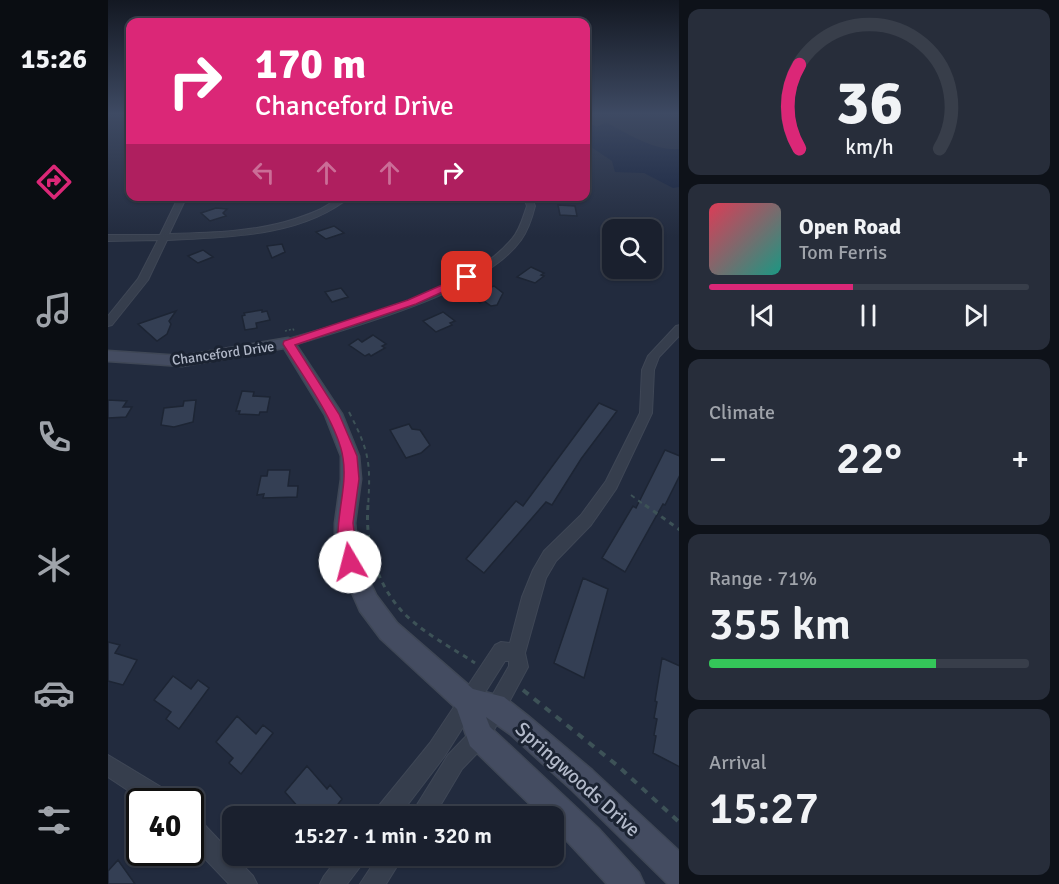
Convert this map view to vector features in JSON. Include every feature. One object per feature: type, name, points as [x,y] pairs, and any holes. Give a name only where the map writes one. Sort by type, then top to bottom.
[{"type":"street","points":[[108,323],[143,280],[179,201]]},
{"type":"street","points":[[108,238],[240,232],[276,226],[318,215],[339,201]]},
{"type":"street","name":"Chanceford Drive","points":[[108,356],[165,362],[227,355],[412,302],[486,268],[515,242],[522,232],[531,206],[529,201]]},
{"type":"street","points":[[427,806],[455,762],[480,736],[519,667],[516,653],[539,575],[550,556],[586,519],[611,485],[646,413],[646,382],[651,363],[665,342],[679,329]]},
{"type":"street","name":"Springwoods Drive","points":[[290,338],[333,414],[350,456],[351,479],[345,523],[346,544],[350,562],[368,603],[389,631],[467,701],[480,736],[587,839],[628,884]]},
{"type":"street","points":[[393,806],[437,750],[501,651],[516,653]]},
{"type":"street","points":[[467,701],[501,696]]},
{"type":"street","name":"Springwoods Drive","points":[[501,696],[582,780],[679,873]]},
{"type":"street","points":[[108,765],[143,788]]},
{"type":"street","points":[[204,841],[245,884]]},
{"type":"street","points":[[332,884],[346,866]]},
{"type":"street","points":[[372,884],[385,866]]},
{"type":"path","points":[[344,404],[357,424],[365,443],[370,471],[366,530],[377,573],[400,609],[422,627],[467,656],[486,674]]},
{"type":"path","points":[[630,495],[679,529]]},
{"type":"path","points":[[501,696],[522,689],[538,700],[618,766],[679,823]]},
{"type":"water","points":[[602,154],[679,154],[679,187],[673,188],[644,173],[615,172],[612,161]]},
{"type":"building","points":[[558,205],[575,206],[577,216],[560,215]]},
{"type":"building","points":[[216,208],[227,209],[223,213],[226,216],[210,221],[201,213]]},
{"type":"building","points":[[334,226],[344,233],[326,239],[316,232]]},
{"type":"building","points":[[282,244],[285,252],[272,258],[267,246]]},
{"type":"building","points":[[203,250],[213,257],[198,263],[188,256]]},
{"type":"building","points":[[531,267],[544,273],[541,275],[544,276],[535,283],[517,277]]},
{"type":"building","points":[[494,286],[503,293],[497,305],[491,306],[484,301],[480,303],[471,295]]},
{"type":"building","points":[[341,288],[348,297],[332,302],[325,292]]},
{"type":"building","points":[[262,310],[262,312],[267,311],[270,320],[256,323],[257,328],[245,330],[242,316],[245,315],[244,313]]},
{"type":"building","points":[[176,311],[169,321],[171,324],[167,334],[157,341],[138,324]]},
{"type":"building","points":[[443,312],[455,321],[450,323],[452,325],[436,332],[423,321]]},
{"type":"building","points":[[373,335],[386,344],[382,346],[385,348],[371,356],[369,354],[365,356],[349,345],[358,339],[362,342]]},
{"type":"building","points":[[242,391],[254,392],[253,396],[270,397],[267,412],[260,412],[259,415],[239,414],[240,411],[236,411]]},
{"type":"building","points":[[108,400],[127,401],[123,407],[132,407],[126,417],[108,418]]},
{"type":"building","points":[[196,400],[193,422],[174,427],[161,425],[164,408],[183,406],[184,401]]},
{"type":"building","points":[[599,403],[617,411],[581,459],[552,505],[546,502],[484,573],[466,559],[516,501],[523,506]]},
{"type":"building","points":[[409,424],[412,429],[420,430],[430,445],[421,453],[406,458],[390,430]]},
{"type":"building","points":[[665,450],[679,456],[679,477],[625,572],[602,558],[633,506],[636,508]]},
{"type":"building","points":[[268,470],[290,470],[288,486],[298,486],[297,497],[263,498],[264,494],[257,495],[261,476],[267,476]]},
{"type":"building","points":[[583,578],[608,589],[584,678],[554,663]]},
{"type":"building","points":[[108,642],[120,645],[115,653],[137,660],[123,685],[108,681]]},
{"type":"building","points":[[662,658],[679,666],[679,766],[653,753],[657,719],[654,718],[657,702],[655,701]]},
{"type":"building","points":[[173,676],[191,689],[198,680],[209,688],[179,729],[166,719],[171,712],[154,700]]},
{"type":"building","points":[[237,716],[256,734],[263,725],[273,733],[241,774],[229,763],[233,758],[216,742]]},
{"type":"building","points":[[307,766],[327,789],[330,785],[342,799],[337,806],[297,806],[285,792]]},
{"type":"building","points":[[118,860],[135,884],[108,884],[108,871]]},
{"type":"route","points":[[350,562],[345,523],[351,479],[350,456],[333,414],[288,344],[412,302],[467,277]]}]
